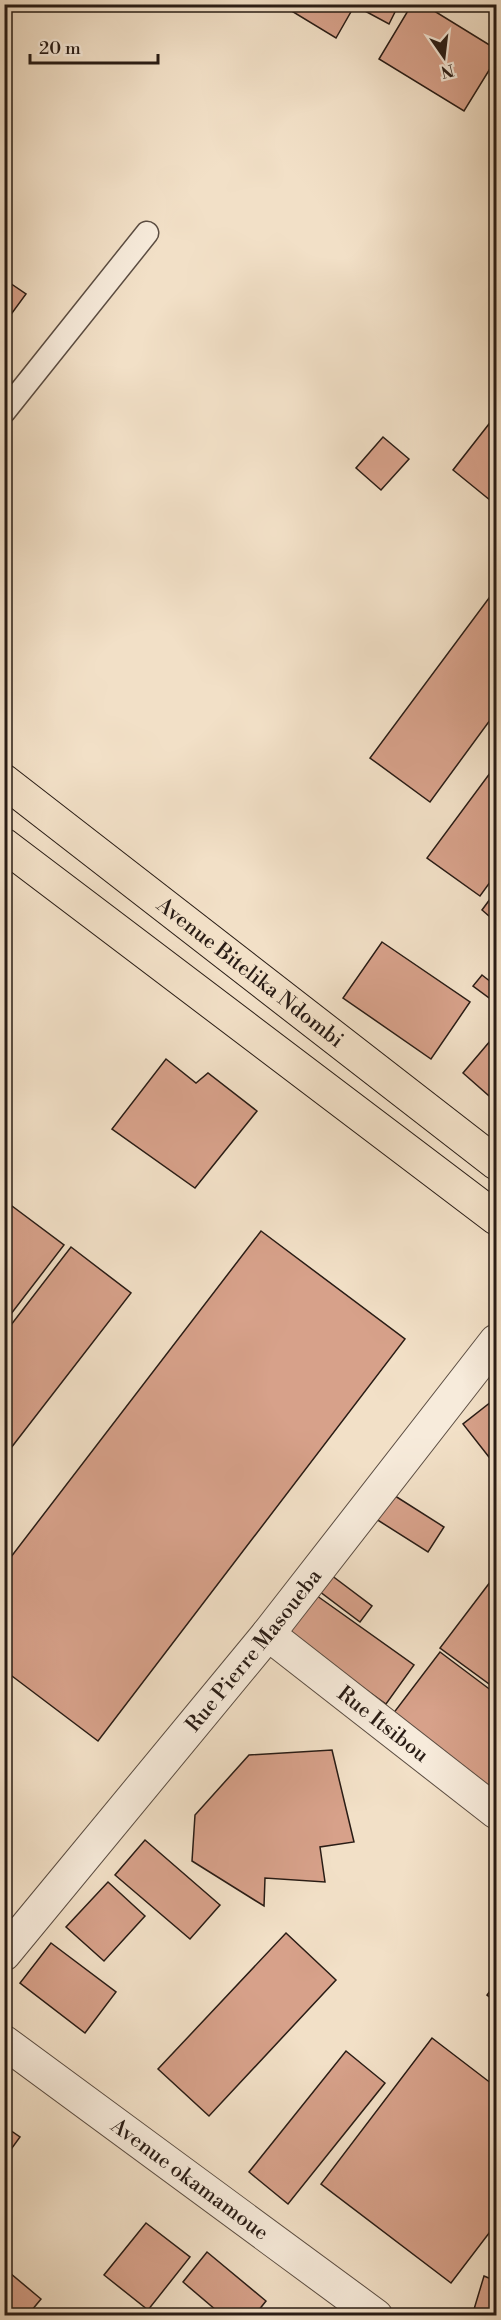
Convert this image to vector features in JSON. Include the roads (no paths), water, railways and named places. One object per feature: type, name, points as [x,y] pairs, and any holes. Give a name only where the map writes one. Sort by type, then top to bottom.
[{"type":"highway","name":"Avenue Bitelika Ndombi","points":[[4,781],[496,1163]]},
{"type":"highway","points":[[4,845],[496,1218]]},
{"type":"street","name":"Rue Pierre Masoueba","points":[[4,1954],[268,1634],[496,1341]]},
{"type":"street","name":"Rue Itsibou","points":[[268,1634],[496,1812]]},
{"type":"street","name":"Avenue okamamoue","points":[[4,2042],[376,2316]]},
{"type":"lane","points":[[4,412],[147,233]]}]
